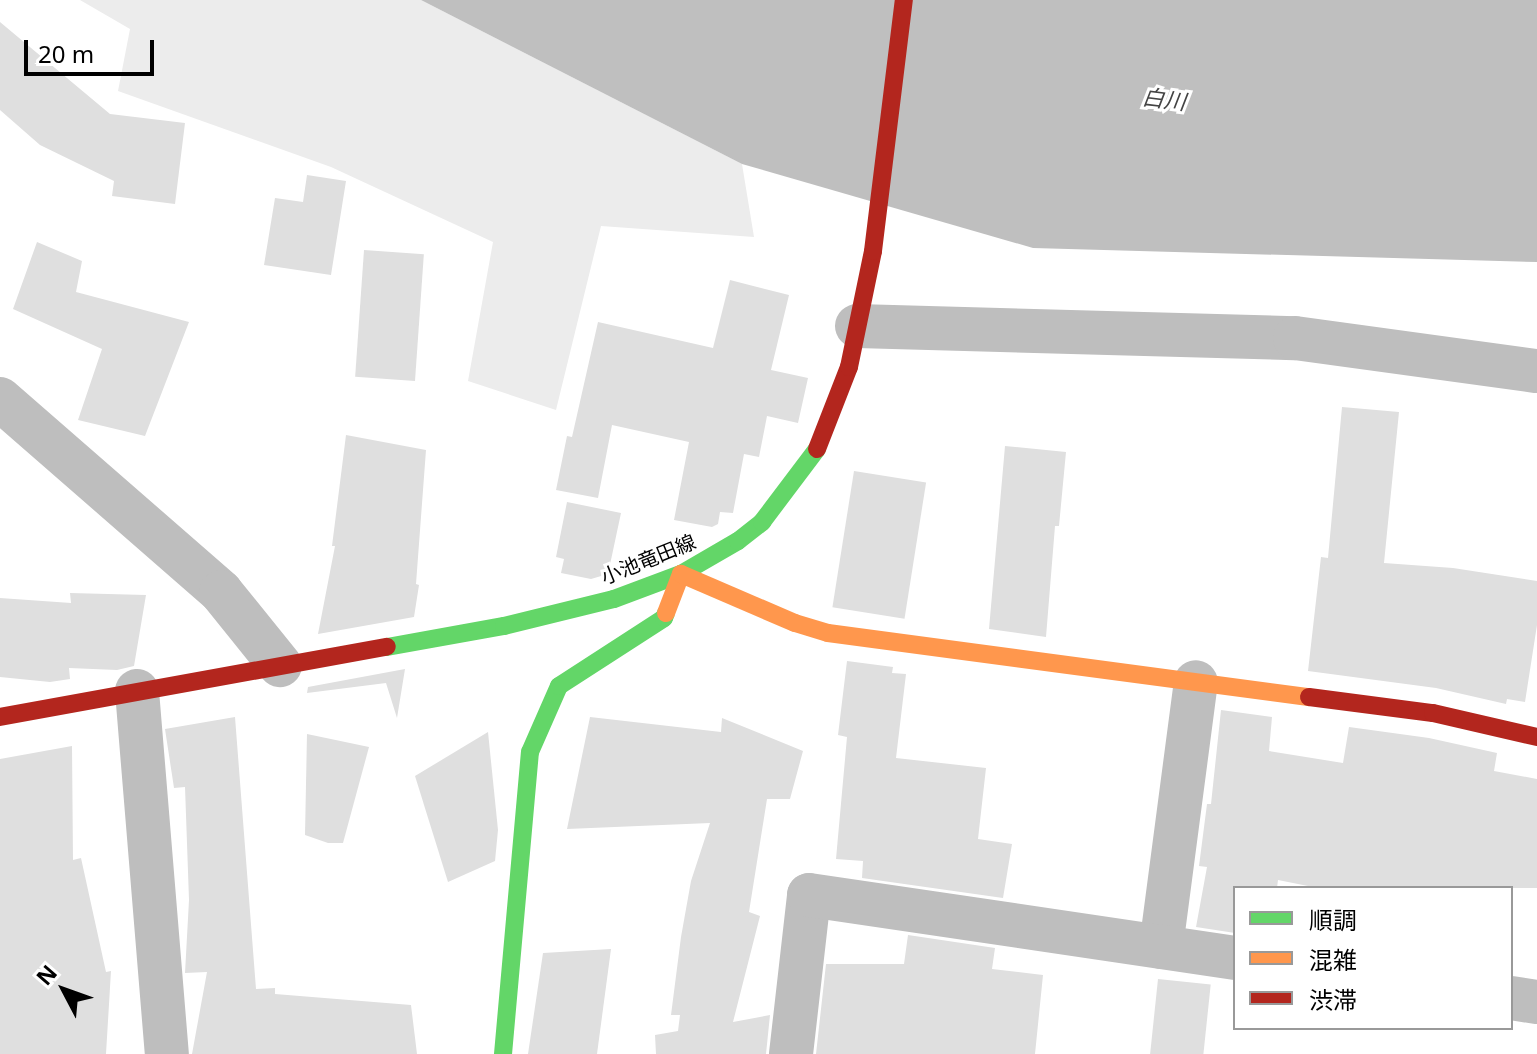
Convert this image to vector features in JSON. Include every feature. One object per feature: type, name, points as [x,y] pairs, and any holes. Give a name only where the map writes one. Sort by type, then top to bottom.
[{"type":"street","name":"小池竜田線","points":[[0,717],[504,626],[614,599],[681,574],[738,541],[762,522],[809,464],[840,396],[873,251],[904,0]]},
{"type":"street","points":[[857,326],[1295,338],[1537,371]]},
{"type":"street","points":[[0,399],[221,592],[280,665]]},
{"type":"street","points":[[503,1054],[530,752],[559,686],[664,618],[681,574],[811,630],[1433,713],[1537,737]]},
{"type":"street","points":[[1161,947],[1196,682]]},
{"type":"street","points":[[137,691],[167,1054]]},
{"type":"street","points":[[791,1054],[809,895],[1233,958]]},
{"type":"street","points":[[1513,998],[1537,1002]]},
{"type":"shaded area","points":[[80,0],[421,0],[742,164],[754,237],[601,226],[556,410],[468,381],[493,242],[331,167],[118,91],[130,29]]},
{"type":"water","name":"白川","points":[[421,0],[1537,0],[1537,262],[1033,248],[742,164]]},
{"type":"building","points":[[0,22],[110,114],[185,123],[175,204],[112,196],[114,181],[40,145],[0,110]]},
{"type":"building","points":[[307,175],[346,181],[331,275],[264,265],[275,198],[303,202]]},
{"type":"building","points":[[37,242],[82,261],[76,292],[189,322],[145,436],[78,420],[102,349],[13,309]]},
{"type":"building","points":[[364,250],[424,254],[415,381],[355,377]]},
{"type":"building","points":[[730,280],[789,295],[771,370],[808,378],[798,423],[767,416],[759,457],[744,454],[733,513],[720,512],[718,524],[712,527],[674,520],[689,442],[612,425],[598,498],[556,490],[567,436],[572,437],[598,322],[713,348]]},
{"type":"building","points":[[1342,407],[1399,412],[1384,563],[1453,568],[1537,581],[1537,625],[1525,702],[1507,699],[1506,704],[1436,688],[1308,671],[1321,557],[1328,558]]},
{"type":"building","points":[[346,435],[426,450],[416,584],[419,585],[414,617],[318,634],[335,546],[332,546]]},
{"type":"building","points":[[1005,446],[1066,452],[1059,526],[1055,526],[1046,637],[989,629]]},
{"type":"building","points":[[854,471],[926,482],[905,619],[832,607]]},
{"type":"building","points":[[567,502],[621,513],[608,574],[591,579],[561,573],[564,559],[556,557]]},
{"type":"building","points":[[70,593],[146,595],[134,666],[117,670],[69,668],[70,679],[50,682],[0,677],[0,598],[71,603]]},
{"type":"building","points":[[847,661],[893,667],[892,673],[906,674],[896,758],[986,768],[978,839],[1012,844],[1003,898],[862,878],[863,861],[836,859],[847,737],[838,735]]},
{"type":"building","points":[[405,669],[397,718],[386,683],[307,693],[308,687]]},
{"type":"building","points":[[1221,710],[1272,717],[1269,751],[1343,763],[1349,727],[1429,738],[1497,753],[1494,771],[1537,779],[1537,888],[1308,886],[1278,880],[1277,886],[1233,886],[1233,933],[1196,927],[1207,867],[1199,866],[1207,804],[1211,804]]},
{"type":"building","points":[[235,717],[256,989],[275,988],[275,994],[411,1005],[417,1054],[192,1054],[207,972],[185,973],[189,900],[185,787],[174,788],[165,729]]},
{"type":"building","points":[[590,717],[721,732],[722,718],[803,751],[790,799],[767,799],[749,912],[760,916],[733,1022],[770,1015],[766,1054],[656,1054],[655,1035],[678,1031],[680,1015],[671,1015],[681,937],[691,881],[710,823],[567,829]]},
{"type":"building","points":[[488,732],[498,830],[495,861],[448,882],[415,776]]},
{"type":"building","points":[[307,734],[369,747],[343,843],[328,843],[305,835]]},
{"type":"building","points":[[72,746],[73,860],[81,858],[106,972],[111,971],[106,1054],[0,1054],[0,759]]},
{"type":"building","points":[[908,935],[995,948],[992,969],[1043,975],[1035,1054],[816,1054],[826,964],[904,964]]},
{"type":"building","points":[[611,949],[597,1054],[528,1054],[543,953]]},
{"type":"building","points":[[1158,979],[1211,985],[1203,1054],[1150,1054]]},
{"type":"traffic: fast","points":[[387,647],[504,626],[614,599],[681,574],[738,541],[762,522],[817,449]]},
{"type":"traffic: fast","points":[[503,1054],[530,752],[559,686],[664,618],[666,613]]},
{"type":"traffic: slow","points":[[666,613],[681,574],[795,623],[828,633],[1309,697]]},
{"type":"traffic: jam","points":[[817,449],[849,367],[873,251],[904,0]]},
{"type":"traffic: jam","points":[[0,717],[387,647]]},
{"type":"traffic: jam","points":[[1309,697],[1433,713],[1537,737]]}]
